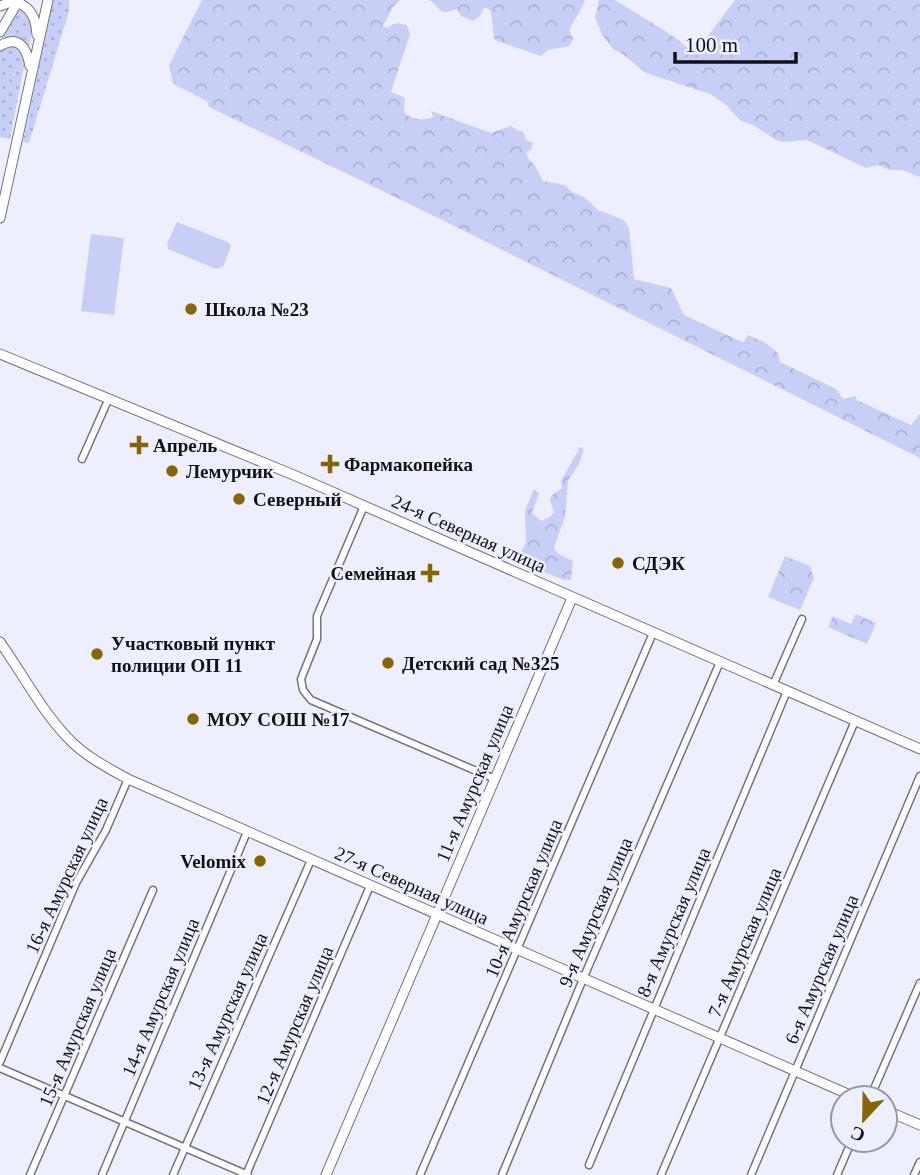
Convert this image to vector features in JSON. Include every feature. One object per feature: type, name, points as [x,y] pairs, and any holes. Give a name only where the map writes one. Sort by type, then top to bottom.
[{"type":"street","points":[[0,218],[48,0]]},
{"type":"street","points":[[3,3],[18,1],[32,13],[38,40]]},
{"type":"street","points":[[0,32],[18,1]]},
{"type":"street","points":[[0,46],[11,41],[23,46],[28,53],[31,71]]},
{"type":"street","name":"24-я Северная улица","points":[[1,352],[364,506],[920,749]]},
{"type":"street","points":[[82,459],[109,398]]},
{"type":"street","points":[[364,506],[317,616],[317,639],[302,679],[306,695],[311,700],[495,779]]},
{"type":"street","name":"11-я Амурская улица","points":[[326,1175],[572,598]]},
{"type":"street","points":[[773,685],[802,619]]},
{"type":"street","name":"10-я Амурская улица","points":[[420,1175],[653,633]]},
{"type":"street","name":"27-я Северная улица","points":[[0,642],[66,737],[86,754],[128,779],[829,1086]]},
{"type":"street","name":"9-я Амурская улица","points":[[502,1175],[583,979],[720,662]]},
{"type":"street","name":"8-я Амурская улица","points":[[589,1165],[787,691]]},
{"type":"street","name":"7-я Амурская улица","points":[[661,1175],[855,721]]},
{"type":"street","name":"6-я Амурская улица","points":[[751,1175],[920,776]]},
{"type":"street","name":"16-я Амурская улица","points":[[0,1062],[76,883],[102,838],[128,779]]},
{"type":"street","name":"14-я Амурская улица","points":[[102,1175],[247,832]]},
{"type":"street","name":"13-я Амурская улица","points":[[173,1175],[311,860]]},
{"type":"street","name":"12-я Амурская улица","points":[[247,1175],[370,886]]},
{"type":"street","name":"15-я Амурская улица","points":[[30,1175],[153,891]]},
{"type":"street","points":[[876,1084],[920,983]]},
{"type":"street","points":[[0,1068],[247,1175]]},
{"type":"street","points":[[899,1116],[920,1125]]},
{"type":"street","points":[[837,1175],[846,1154]]},
{"type":"street","points":[[914,1175],[920,1162]]},
{"type":"green space","points":[[53,0],[69,0],[69,11],[29,143],[23,142]]},
{"type":"green space","points":[[202,0],[400,0],[383,26],[387,28],[401,24],[407,26],[410,34],[391,92],[405,98],[404,112],[410,117],[422,119],[433,117],[431,111],[491,133],[511,126],[523,131],[526,140],[533,143],[531,150],[526,152],[529,160],[543,181],[565,185],[598,210],[624,220],[629,228],[634,279],[671,288],[686,316],[740,341],[744,342],[748,335],[764,342],[778,353],[780,362],[836,389],[843,399],[855,396],[857,400],[911,425],[920,414],[920,458],[209,107],[207,101],[173,84],[169,65]]},
{"type":"green space","points":[[430,0],[585,0],[569,30],[573,38],[570,46],[548,50],[541,56],[497,41],[494,38],[489,9],[484,8],[480,16],[473,21],[461,16],[457,9],[441,11]]},
{"type":"green space","points":[[599,0],[615,0],[687,47],[699,48],[735,0],[920,0],[920,177],[878,165],[866,168],[807,140],[776,140],[753,125],[741,121],[725,104],[710,94],[646,73],[614,50],[602,35],[595,17]]},
{"type":"green space","points":[[19,7],[32,25],[29,46],[17,38],[1,40]]},
{"type":"green space","points":[[18,45],[25,61],[10,139],[0,137],[0,49]]},
{"type":"green space","points":[[177,222],[228,242],[231,246],[223,267],[216,269],[168,249],[167,244]]},
{"type":"green space","points":[[91,234],[124,238],[114,315],[81,311]]},
{"type":"green space","points":[[580,447],[584,449],[579,464],[568,481],[565,517],[554,547],[557,553],[573,561],[571,580],[564,580],[516,561],[526,543],[525,511],[534,489],[539,493],[532,513],[541,521],[554,512],[550,500],[552,495],[562,488],[561,481]]},
{"type":"green space","points":[[785,556],[810,566],[814,578],[800,610],[768,597]]},
{"type":"green space","points":[[856,614],[876,623],[867,644],[828,627],[833,616],[851,624]]},
{"type":"place","name":"Школа №23","points":[[191,309]]},
{"type":"place","name":"Апрель","points":[[139,445]]},
{"type":"place","name":"Фармакопейка","points":[[330,464]]},
{"type":"place","name":"Лемурчик","points":[[172,471]]},
{"type":"place","name":"Северный","points":[[239,499]]},
{"type":"place","name":"СДЭК","points":[[618,563]]},
{"type":"place","name":"Семейная","points":[[430,573]]},
{"type":"place","name":"Участковый пункт полиции ОП 11","points":[[97,654]]},
{"type":"place","name":"Детский сад №325","points":[[388,663]]},
{"type":"place","name":"МОУ СОШ №17","points":[[193,719]]},
{"type":"place","name":"Velomix","points":[[260,861]]}]
